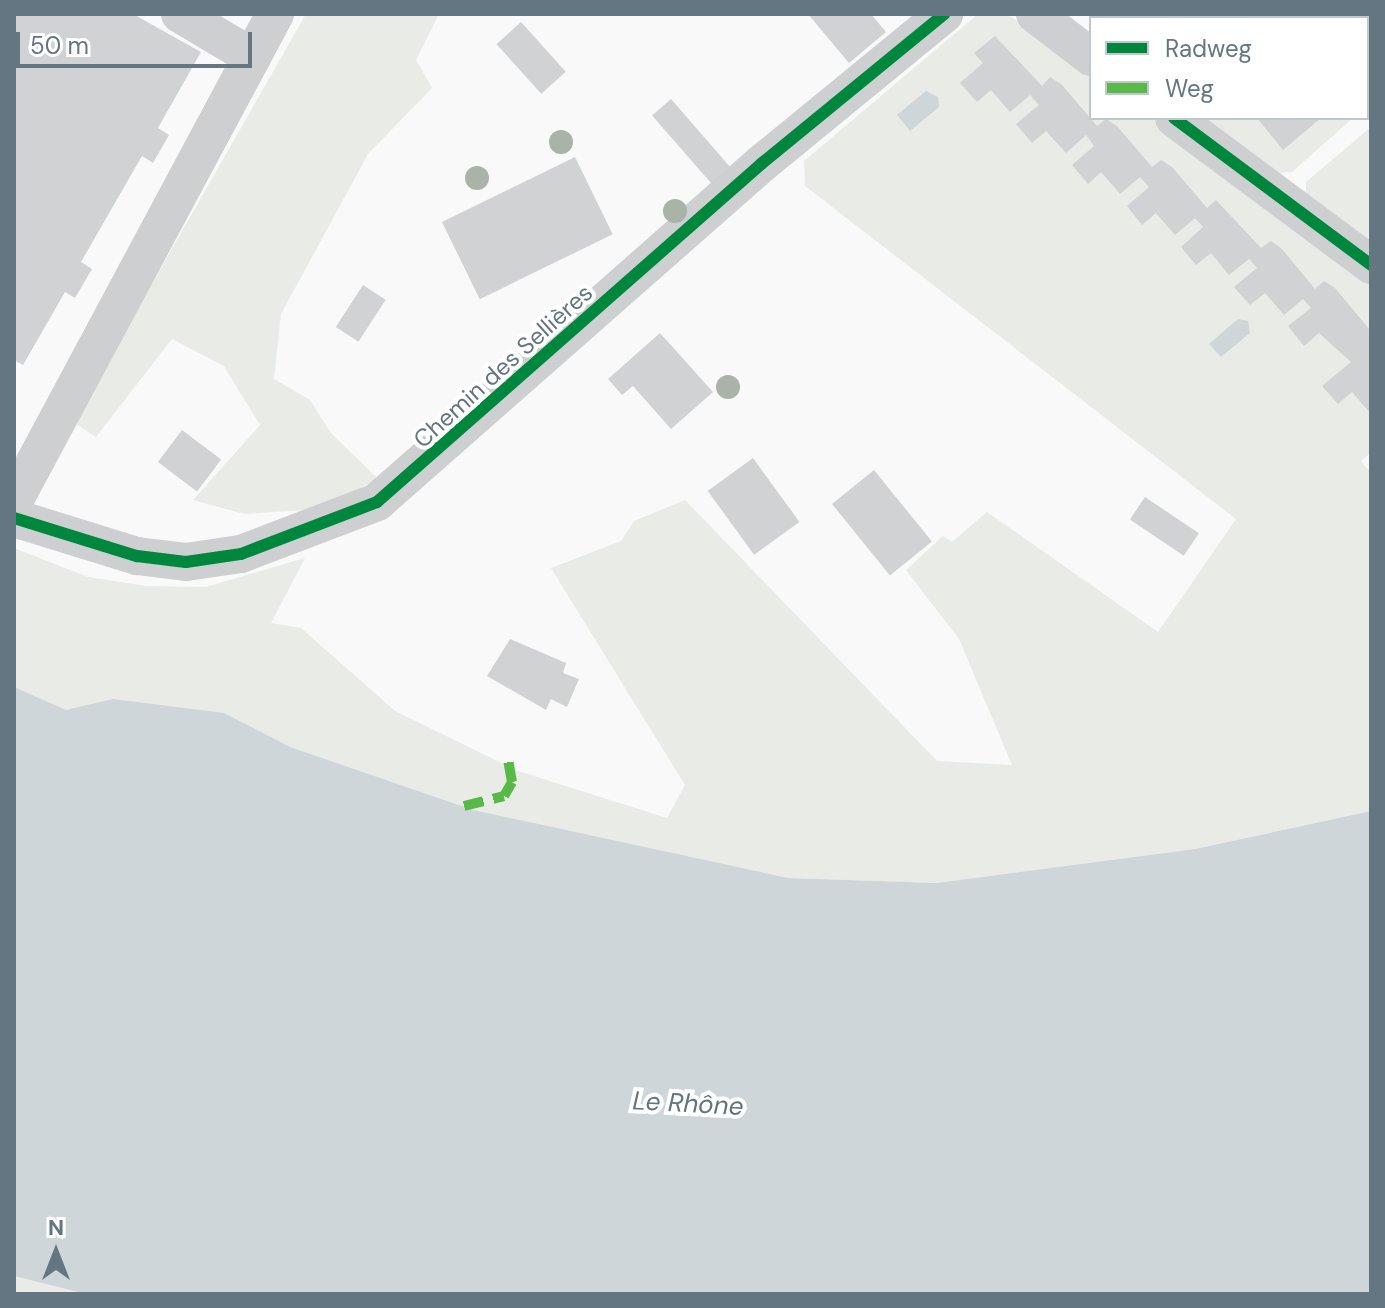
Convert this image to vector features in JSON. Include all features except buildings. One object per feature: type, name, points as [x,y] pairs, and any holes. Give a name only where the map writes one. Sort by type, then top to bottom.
[{"type":"street","points":[[180,14],[252,57]]},
{"type":"street","points":[[14,501],[275,14]]},
{"type":"street","name":"Chemin des Sellières","points":[[14,518],[137,556],[186,562],[241,554],[377,502],[761,164],[944,14]]},
{"type":"street","points":[[1035,14],[1089,55]]},
{"type":"street","points":[[1177,120],[1371,265]]},
{"type":"shaded area","points":[[306,14],[439,14],[416,60],[432,88],[368,154],[281,314],[274,379],[310,400],[330,432],[378,479],[320,509],[244,514],[193,500],[260,425],[224,366],[172,339],[96,437],[73,422]]},
{"type":"shaded area","points":[[978,14],[1007,14],[1089,71],[1089,120],[1154,120],[1371,281],[1371,453],[1361,461],[1371,473],[1371,811],[1195,849],[937,883],[788,878],[695,861],[671,872],[14,728],[14,548],[88,577],[146,586],[206,587],[305,558],[271,623],[301,628],[395,711],[518,771],[667,818],[685,785],[551,568],[621,541],[634,521],[685,500],[937,761],[1012,765],[959,639],[906,570],[943,536],[952,542],[987,512],[1158,632],[1236,519],[805,186],[804,161]]},
{"type":"shaded area","points":[[1371,14],[1371,92],[1369,16],[1148,16]]},
{"type":"shaded area","points":[[1199,120],[1351,120],[1292,172],[1268,173]]},
{"type":"shaded area","points":[[1371,127],[1371,250],[1306,200],[1306,182]]},
{"type":"shaded area","points":[[14,1276],[86,1294],[14,1294]]},
{"type":"water","points":[[926,91],[938,97],[939,107],[910,131],[897,115]]},
{"type":"water","points":[[1238,319],[1248,321],[1250,333],[1221,357],[1209,344]]},
{"type":"water","name":"Le Rhône","points":[[14,687],[66,710],[113,699],[224,713],[290,747],[473,810],[788,878],[937,883],[1195,849],[1371,811],[1371,1294],[86,1294],[14,1276]]},
{"type":"marked path","points":[[464,806],[504,796],[512,782],[507,755]]},
{"type":"cycle path","points":[[14,518],[137,556],[186,562],[241,554],[377,502],[761,164],[944,14]]},
{"type":"cycle path","points":[[1177,120],[1371,265]]}]
